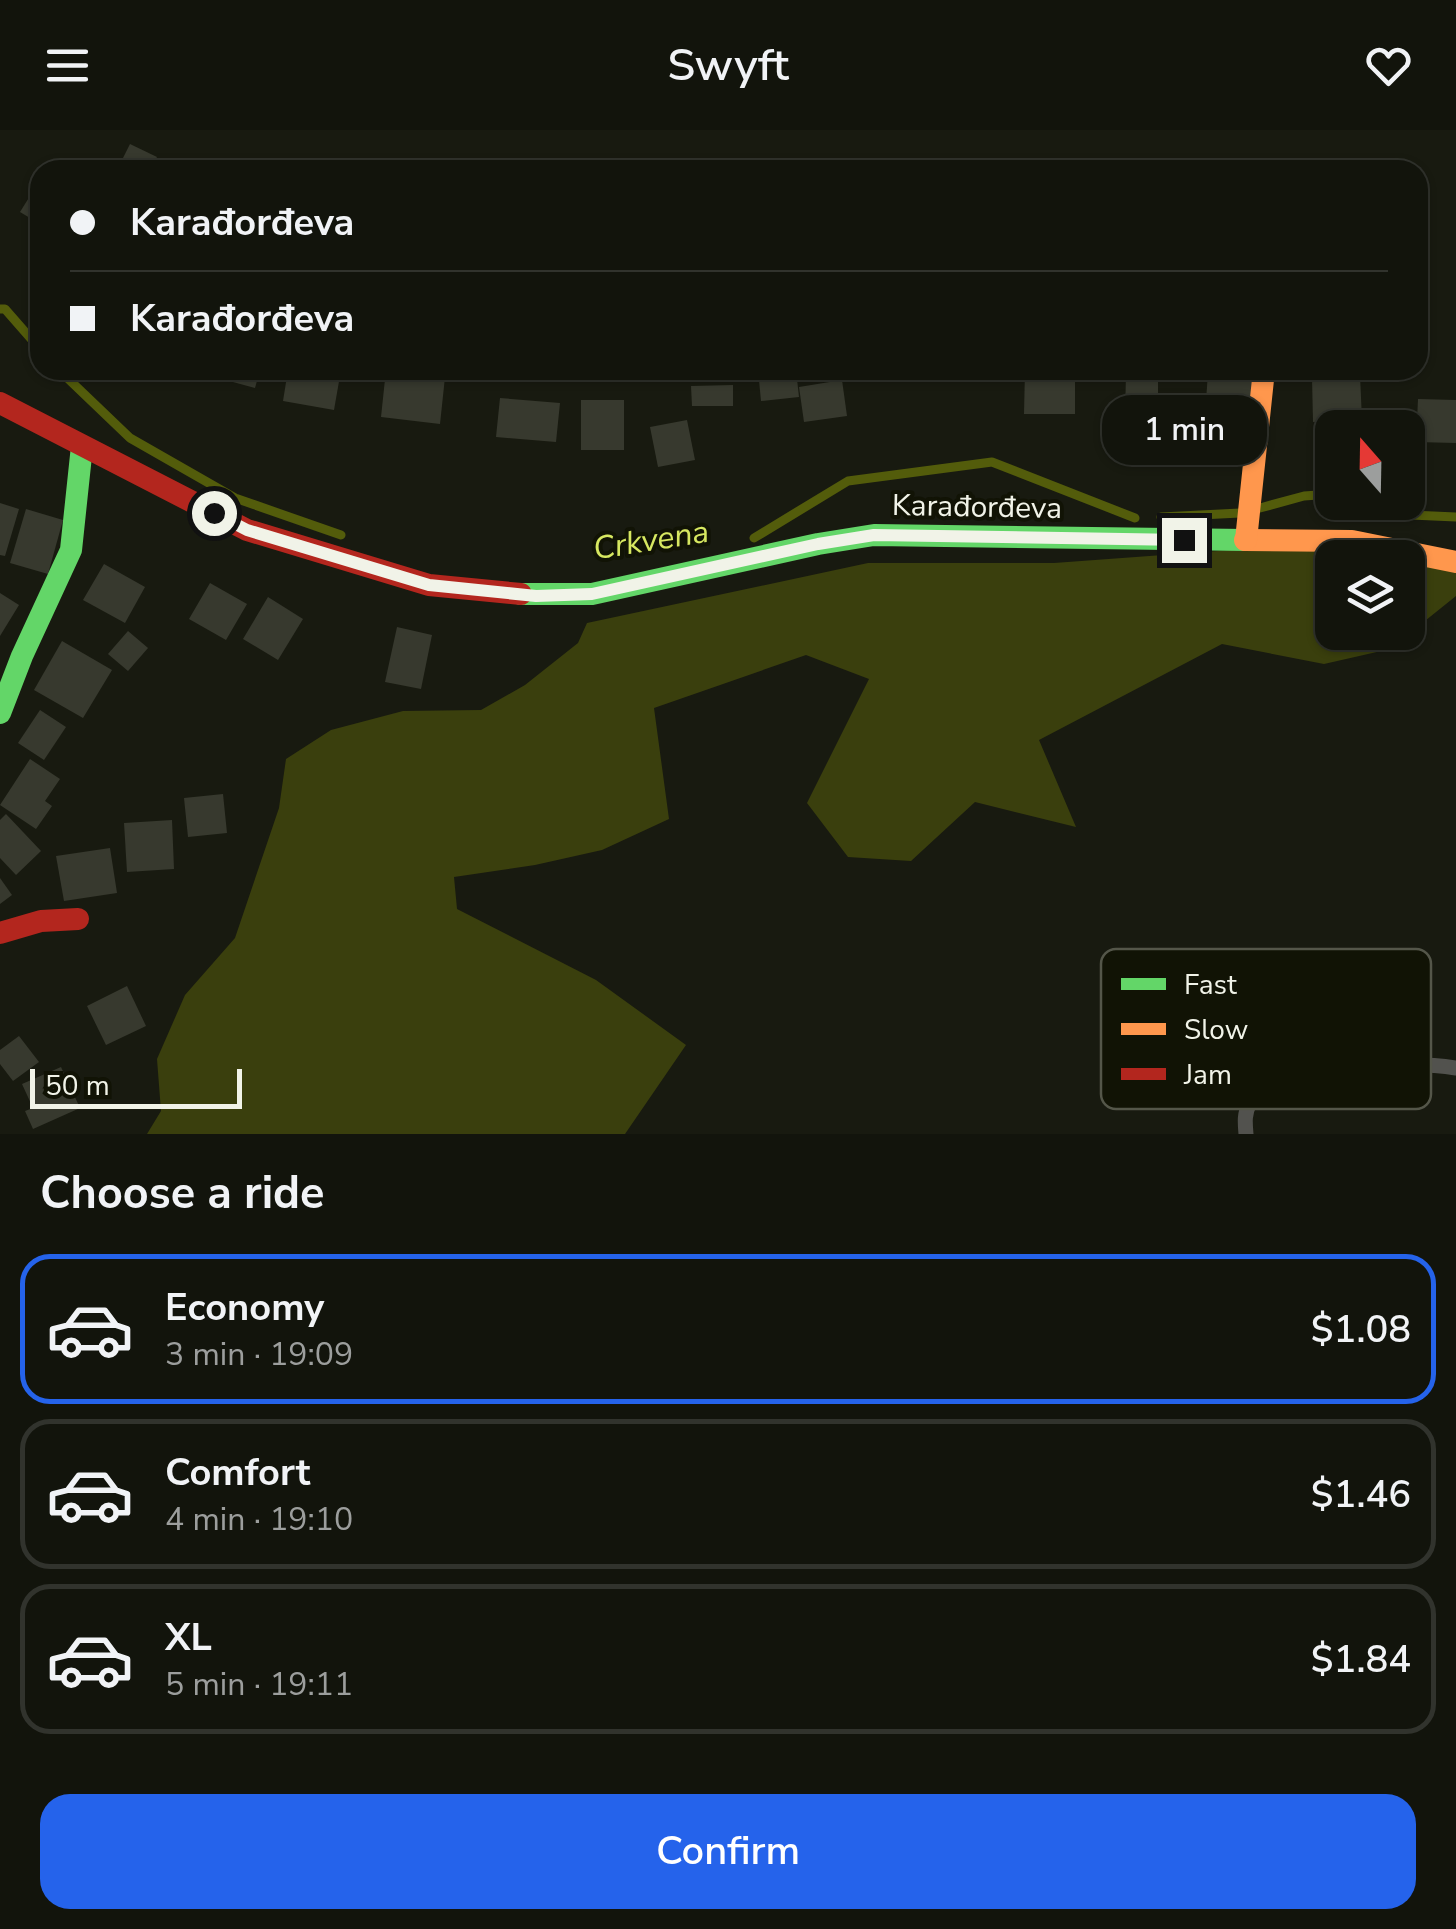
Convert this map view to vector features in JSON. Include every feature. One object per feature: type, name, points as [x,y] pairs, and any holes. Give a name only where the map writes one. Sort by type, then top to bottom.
[{"type":"main road","points":[[1247,532],[1263,380]]},
{"type":"main road","name":"Karađorđeva","points":[[0,403],[247,530],[429,585],[536,596],[592,594],[874,535],[1247,532],[1352,541],[1456,562]]},
{"type":"main road","points":[[0,713],[71,550],[82,446]]},
{"type":"main road","points":[[0,933],[42,921],[78,919]]},
{"type":"lane","points":[[1431,1064],[1456,1068]]},
{"type":"lane","points":[[1246,1134],[1248,1109]]},
{"type":"green space","points":[[1315,544],[1315,650],[1386,650],[1324,664],[1222,644],[1039,740],[1076,827],[975,802],[911,861],[848,857],[807,803],[869,679],[806,655],[654,708],[669,819],[602,850],[454,877],[457,909],[596,980],[686,1045],[625,1134],[147,1134],[161,1111],[157,1059],[185,995],[235,938],[279,808],[286,759],[331,730],[403,711],[481,710],[525,685],[578,643],[587,623],[868,563],[1054,563]]},
{"type":"green space","points":[[1425,556],[1456,562],[1456,596],[1425,621]]},
{"type":"building","points":[[130,144],[157,157],[155,160],[122,160]]},
{"type":"building","points":[[30,196],[30,218],[20,212]]},
{"type":"building","points":[[225,380],[257,380],[255,388]]},
{"type":"building","points":[[286,380],[339,380],[334,410],[283,401]]},
{"type":"building","points":[[385,380],[445,380],[440,424],[381,417]]},
{"type":"building","points":[[759,380],[797,380],[799,397],[761,401]]},
{"type":"building","points":[[842,380],[847,416],[804,422],[799,387]]},
{"type":"building","points":[[1025,380],[1075,380],[1075,414],[1024,414]]},
{"type":"building","points":[[1126,380],[1158,380],[1158,421],[1125,421]]},
{"type":"building","points":[[1207,380],[1255,380],[1251,434],[1204,431]]},
{"type":"building","points":[[1312,380],[1360,380],[1362,410],[1315,410],[1315,422]]},
{"type":"building","points":[[733,385],[733,406],[692,406],[691,386]]},
{"type":"building","points":[[500,398],[560,403],[556,442],[496,437]]},
{"type":"building","points":[[1418,399],[1456,400],[1456,443],[1425,442],[1425,410],[1417,410]]},
{"type":"building","points":[[581,400],[624,400],[624,450],[581,450]]},
{"type":"building","points":[[687,420],[695,460],[658,467],[650,427]]},
{"type":"building","points":[[0,503],[19,509],[5,556],[0,555]]},
{"type":"building","points":[[26,509],[63,520],[48,574],[10,563]]},
{"type":"building","points":[[104,564],[145,587],[125,623],[83,600]]},
{"type":"building","points":[[210,583],[247,604],[226,640],[189,619]]},
{"type":"building","points":[[0,593],[19,605],[0,636]]},
{"type":"building","points":[[268,597],[303,619],[278,660],[243,639]]},
{"type":"building","points":[[397,627],[432,635],[421,689],[385,682]]},
{"type":"building","points":[[128,631],[148,648],[128,671],[108,654]]},
{"type":"building","points":[[62,641],[112,670],[83,718],[34,690]]},
{"type":"building","points":[[40,710],[66,727],[44,760],[18,743]]},
{"type":"building","points":[[30,759],[60,779],[45,801],[52,806],[36,829],[0,805]]},
{"type":"building","points":[[223,794],[227,833],[188,837],[184,798]]},
{"type":"building","points":[[6,814],[41,851],[16,875],[0,858],[0,820]]},
{"type":"building","points":[[172,820],[174,869],[127,872],[124,823]]},
{"type":"building","points":[[110,848],[117,893],[64,901],[56,856]]},
{"type":"building","points":[[0,878],[12,895],[0,904]]},
{"type":"building","points":[[127,986],[146,1026],[106,1045],[87,1006]]},
{"type":"building","points":[[19,1036],[39,1062],[13,1081],[0,1064],[0,1050]]},
{"type":"building","points":[[61,1067],[80,1108],[33,1129],[25,1111],[33,1108],[22,1084]]},
{"type":"waterway","name":"Crkvena","points":[[0,309],[5,309],[30,338]]},
{"type":"waterway","name":"Crkvena","points":[[69,380],[130,438],[235,498],[341,535]]},
{"type":"waterway","name":"Crkvena","points":[[754,538],[848,481],[992,462],[1135,518]]},
{"type":"waterway","name":"Crkvena","points":[[1260,508],[1315,495]]},
{"type":"waterway","name":"Crkvena","points":[[1161,517],[1240,513]]},
{"type":"waterway","name":"Crkvena","points":[[1425,516],[1456,517]]},
{"type":"traffic: fast","points":[[0,713],[71,550],[82,446]]},
{"type":"traffic: fast","points":[[521,594],[592,594],[874,535],[1245,540]]},
{"type":"traffic: slow","points":[[1246,540],[1263,380]]},
{"type":"traffic: slow","points":[[1245,540],[1352,541],[1456,562]]},
{"type":"traffic: jam","points":[[0,403],[247,530],[429,585],[521,594]]},
{"type":"traffic: jam","points":[[0,933],[41,921],[78,919]]},
{"type":"route","points":[[214,513],[247,530],[429,585],[536,596],[592,594],[874,535],[1184,540]]}]
